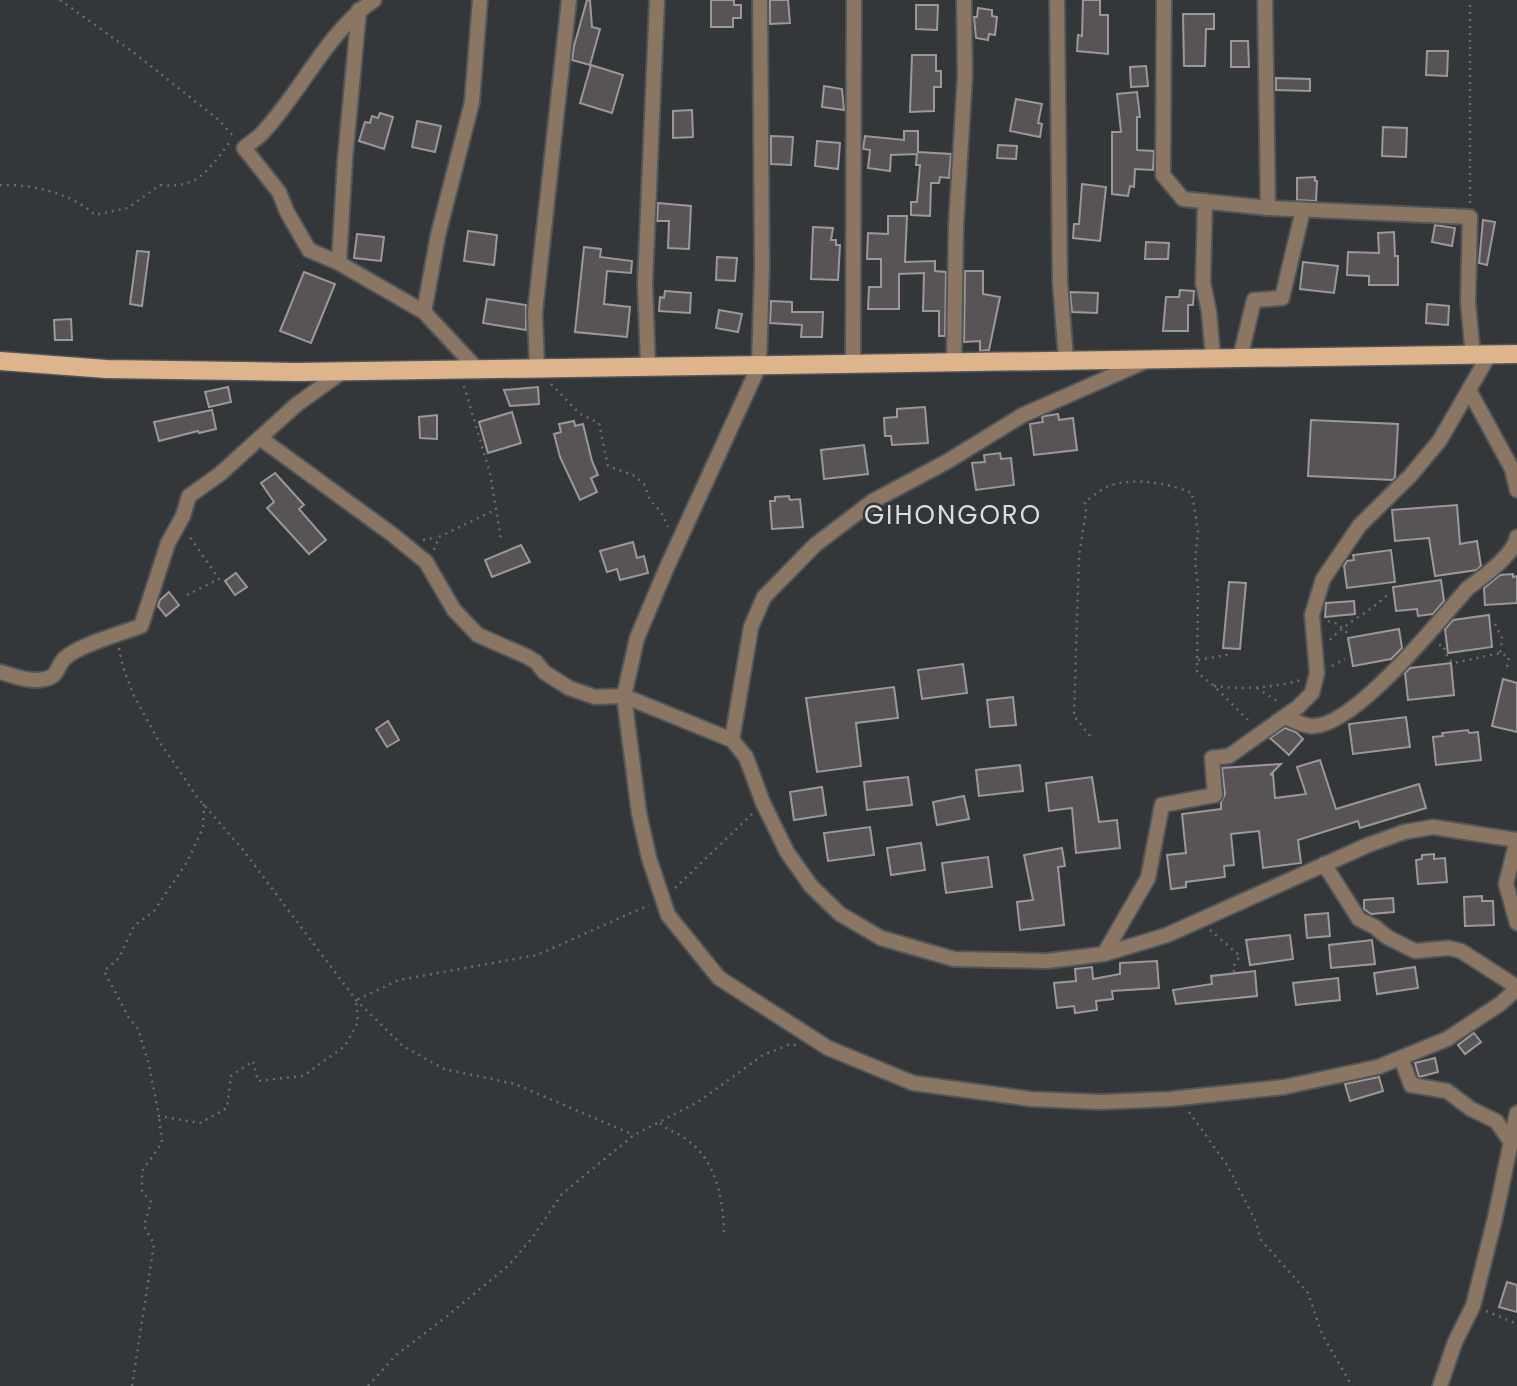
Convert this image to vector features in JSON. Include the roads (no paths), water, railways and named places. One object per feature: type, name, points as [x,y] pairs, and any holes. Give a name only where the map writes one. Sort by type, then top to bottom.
[{"type":"main road","points":[[0,360],[106,369],[342,372],[1517,354]]},
{"type":"street","points":[[374,0],[359,10],[263,133],[239,142],[279,192],[309,250],[339,262],[424,312],[471,371]]},
{"type":"street","points":[[424,312],[438,235],[472,102],[480,0]]},
{"type":"street","points":[[537,368],[535,312],[569,0]]},
{"type":"street","points":[[648,366],[645,283],[657,0]]},
{"type":"street","points":[[760,0],[762,267],[759,366],[637,638],[624,696],[639,813],[649,858],[668,915],[719,978],[828,1048],[912,1083],[1031,1099],[1101,1102],[1179,1098],[1283,1087],[1378,1067],[1447,1039],[1500,1004],[1517,988],[1461,951],[1449,948],[1415,951],[1359,919],[1324,864]]},
{"type":"street","points":[[853,364],[854,0]]},
{"type":"street","points":[[954,362],[956,225],[965,75],[964,0]]},
{"type":"street","points":[[1057,0],[1060,282],[1066,359]]},
{"type":"street","points":[[1104,954],[1148,878],[1161,805],[1215,794],[1212,758],[1229,756],[1289,714],[1312,693],[1317,673],[1312,615],[1323,579],[1360,525],[1410,476],[1440,440],[1469,390],[1481,355],[1468,302],[1470,217],[1268,208],[1183,199],[1163,175],[1164,0]]},
{"type":"street","points":[[1265,0],[1268,208]]},
{"type":"street","points":[[339,262],[345,159],[359,10]]},
{"type":"street","points":[[1205,201],[1203,283],[1213,358]]},
{"type":"street","points":[[1240,358],[1254,300],[1282,298],[1303,210]]},
{"type":"street","points":[[732,740],[751,627],[764,597],[815,545],[873,501],[948,461],[1023,415],[1149,360]]},
{"type":"street","points":[[0,672],[35,681],[48,678],[58,673],[64,659],[141,625],[167,543],[190,496],[220,474],[296,405],[342,372]]},
{"type":"street","points":[[1469,390],[1512,469],[1517,490]]},
{"type":"street","points":[[260,438],[393,535],[429,566],[454,610],[478,635],[526,656],[569,688],[595,697],[624,696],[732,740],[746,757],[763,803],[786,852],[811,886],[840,914],[881,938],[954,959],[1047,961],[1104,954],[1167,935],[1368,845],[1425,827],[1517,840],[1506,884],[1517,923]]},
{"type":"street","points":[[1289,714],[1310,726],[1339,719],[1386,677],[1468,588],[1515,546],[1517,537]]},
{"type":"street","points":[[1401,1058],[1411,1085],[1447,1091],[1471,1109],[1496,1121],[1511,1142]]},
{"type":"street","points":[[1440,1386],[1455,1342],[1473,1306],[1516,1120]]},
{"type":"district","name":"GIHONGORO","points":[[953,515]]}]
